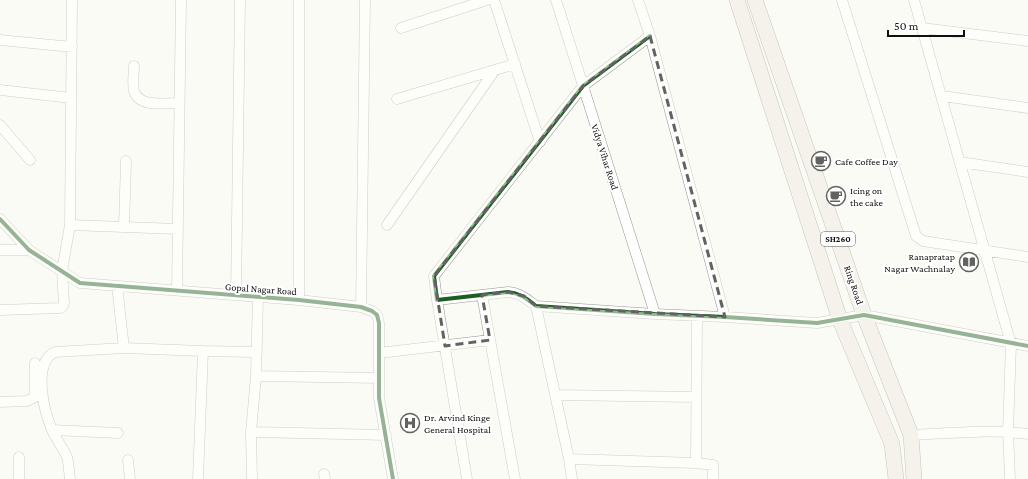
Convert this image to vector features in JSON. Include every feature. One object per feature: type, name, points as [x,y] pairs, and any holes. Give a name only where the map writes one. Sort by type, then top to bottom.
[{"type":"main road","name":"SH260","points":[[736,0],[840,320],[892,444],[896,479]]},
{"type":"main road","name":"Ring Road","points":[[755,0],[864,315],[911,435],[914,479]]},
{"type":"street","points":[[0,310],[60,308],[64,303],[62,271],[70,225],[72,0]]},
{"type":"street","points":[[177,290],[181,0]]},
{"type":"street","points":[[236,295],[240,0]]},
{"type":"street","points":[[299,0],[299,300]]},
{"type":"street","points":[[361,307],[366,0]]},
{"type":"street","points":[[401,28],[487,0]]},
{"type":"street","points":[[494,0],[540,142]]},
{"type":"street","name":"Vidya Vihar Road","points":[[556,0],[655,314]]},
{"type":"street","points":[[638,0],[650,36],[725,317]]},
{"type":"street","points":[[842,0],[916,236],[923,241],[1028,257]]},
{"type":"street","points":[[914,0],[1011,344],[1008,431],[1010,479]]},
{"type":"street","points":[[922,28],[1028,41]]},
{"type":"street","points":[[467,479],[434,276],[583,86],[650,36]]},
{"type":"street","points":[[0,40],[72,47]]},
{"type":"street","points":[[397,99],[515,64]]},
{"type":"street","points":[[134,66],[134,91],[138,98],[146,103],[179,103]]},
{"type":"street","points":[[387,225],[495,70]]},
{"type":"street","points":[[0,90],[71,98]]},
{"type":"street","points":[[942,96],[1028,108]]},
{"type":"street","points":[[0,125],[30,160]]},
{"type":"street","points":[[124,227],[126,161]]},
{"type":"street","points":[[960,162],[1028,172]]},
{"type":"street","name":"Gopal Nagar Road","points":[[0,219],[29,250],[80,283],[299,300],[361,307],[372,311],[377,315],[379,323],[379,398],[394,479]]},
{"type":"street","points":[[70,225],[178,229]]},
{"type":"street","points":[[0,250],[29,250]]},
{"type":"street","points":[[117,286],[124,348]]},
{"type":"street","points":[[437,300],[515,292],[524,296],[536,306],[655,314],[817,323],[864,315],[1028,346]]},
{"type":"street","points":[[482,295],[515,479]]},
{"type":"street","points":[[252,479],[251,432],[256,376],[258,297]]},
{"type":"street","points":[[536,306],[572,479]]},
{"type":"street","points":[[696,316],[696,463]]},
{"type":"street","points":[[379,353],[490,340]]},
{"type":"street","points":[[70,479],[67,458],[52,430],[45,409],[42,382],[43,368],[47,358],[55,352],[124,348],[257,352]]},
{"type":"street","points":[[198,479],[203,351]]},
{"type":"street","points":[[0,402],[27,401],[35,397],[35,363]]},
{"type":"street","points":[[256,376],[379,378]]},
{"type":"street","points":[[555,395],[696,397]]},
{"type":"street","points":[[52,430],[118,433]]},
{"type":"street","points":[[911,435],[1008,431],[1028,434]]},
{"type":"street","points":[[251,432],[386,435]]},
{"type":"street","points":[[19,457],[19,479]]},
{"type":"street","points":[[569,459],[696,463],[713,465],[713,479]]},
{"type":"street","points":[[128,460],[130,479]]},
{"type":"highlighted area","points":[[650,36],[725,317],[536,306],[524,296],[508,292],[482,295],[490,340],[445,346],[434,276],[583,86]]},
{"type":"cycle path","points":[[650,36],[583,86],[434,276],[437,300],[508,292],[520,295],[536,306],[655,314],[817,323],[864,315],[1028,346]]},
{"type":"cycle path","points":[[0,219],[29,250],[80,283],[299,300],[361,307],[372,311],[377,315],[379,323],[379,398],[393,479]]},
{"type":"place","name":"Cafe Coffee Day","points":[[821,161]]},
{"type":"place","name":"Icing on the cake","points":[[836,196]]},
{"type":"place","name":"Ranapratap Nagar Wachnalay","points":[[969,262]]},
{"type":"place","name":"Dr. Arvind Kinge General Hospital","points":[[410,423]]}]
